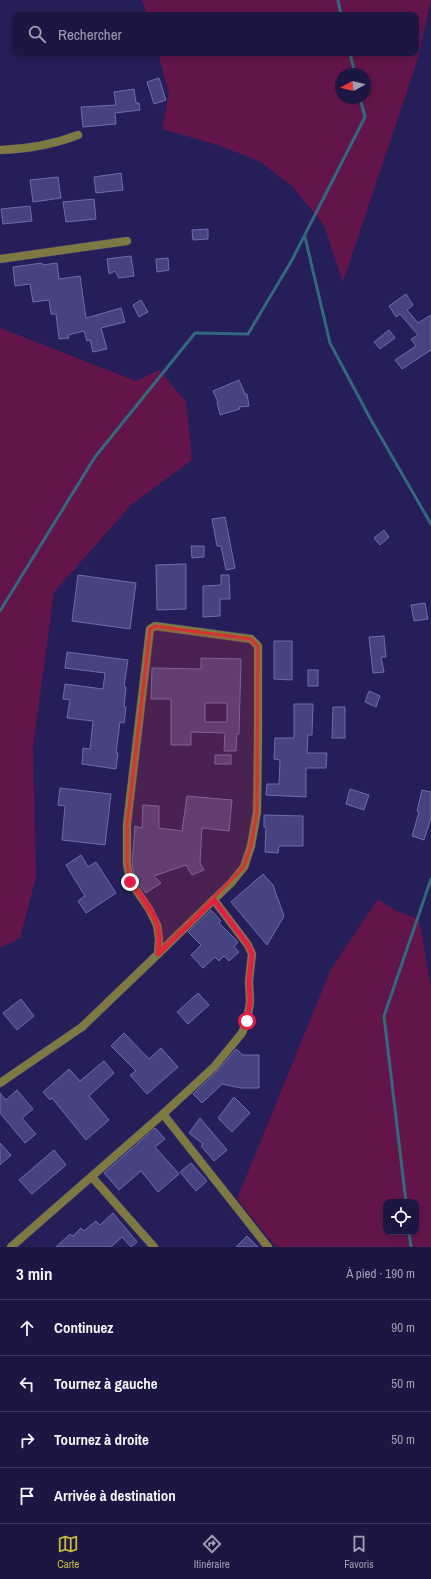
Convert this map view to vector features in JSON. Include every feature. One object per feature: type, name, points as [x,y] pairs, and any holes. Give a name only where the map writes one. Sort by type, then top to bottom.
[{"type":"street","points":[[0,150],[39,147],[78,135]]},
{"type":"street","points":[[0,259],[127,241]]},
{"type":"street","points":[[0,1083],[82,1027],[158,954],[214,900],[244,867],[251,846],[257,812],[258,646],[251,639],[155,626],[150,629],[127,824],[127,864],[130,882],[149,909],[157,925],[159,939],[158,954]]},
{"type":"street","points":[[11,1247],[163,1114],[214,1067],[242,1033],[247,1021],[250,1002],[249,981],[252,954],[248,945],[214,900]]},
{"type":"street","points":[[163,1114],[268,1247]]},
{"type":"street","points":[[92,1176],[154,1247]]},
{"type":"highlighted area","points":[[155,626],[251,639],[258,646],[257,812],[251,846],[244,867],[158,954],[157,925],[130,881],[127,864],[127,824],[150,629]]},
{"type":"shaded area","points":[[142,0],[431,0],[419,54],[419,12],[146,12]]},
{"type":"shaded area","points":[[159,56],[418,56],[343,282],[324,225],[292,186],[259,161],[215,144],[162,129],[169,94]]},
{"type":"shaded area","points":[[0,328],[136,381],[159,370],[186,402],[192,460],[131,505],[54,592],[33,747],[36,877],[20,938],[0,948]]},
{"type":"shaded area","points":[[378,899],[394,910],[419,919],[431,987],[431,1247],[276,1247],[237,1199],[331,969]]},
{"type":"building","points":[[159,78],[166,100],[154,104],[147,82]]},
{"type":"building","points":[[134,89],[136,103],[139,103],[140,110],[115,113],[116,124],[83,127],[81,107],[116,105],[114,92]]},
{"type":"building","points":[[121,173],[123,190],[96,193],[94,177]]},
{"type":"building","points":[[58,177],[61,198],[33,202],[30,180]]},
{"type":"building","points":[[94,199],[96,219],[66,222],[63,202]]},
{"type":"building","points":[[30,206],[32,221],[3,224],[1,209]]},
{"type":"building","points":[[208,229],[208,239],[193,240],[192,230]]},
{"type":"building","points":[[131,256],[134,276],[119,278],[115,271],[109,274],[107,259]]},
{"type":"building","points":[[168,258],[169,270],[157,272],[156,259]]},
{"type":"building","points":[[42,263],[42,265],[57,263],[59,279],[80,276],[86,318],[121,308],[125,322],[101,328],[107,349],[93,352],[90,340],[87,341],[84,331],[68,335],[69,338],[59,339],[56,314],[51,314],[49,300],[33,302],[30,284],[15,286],[13,267]]},
{"type":"building","points":[[406,294],[413,305],[407,310],[418,323],[431,315],[431,350],[402,369],[395,360],[416,346],[411,339],[418,335],[400,314],[396,317],[389,306]]},
{"type":"building","points":[[141,300],[148,312],[139,317],[133,305]]},
{"type":"building","points":[[389,330],[395,338],[380,349],[374,342]]},
{"type":"building","points":[[239,380],[245,394],[247,394],[249,406],[239,407],[240,409],[220,415],[218,402],[213,391]]},
{"type":"building","points":[[225,517],[235,568],[226,570],[221,546],[217,546],[212,519]]},
{"type":"building","points":[[384,530],[389,537],[380,545],[374,538]]},
{"type":"building","points":[[191,546],[204,546],[204,557],[192,558]]},
{"type":"building","points":[[186,564],[186,609],[157,610],[156,565]]},
{"type":"building","points":[[78,575],[136,583],[130,629],[72,621]]},
{"type":"building","points":[[221,575],[229,575],[230,599],[220,599],[220,616],[203,617],[203,586],[221,585]]},
{"type":"building","points":[[425,603],[428,619],[414,621],[411,605]]},
{"type":"building","points":[[384,636],[386,657],[381,657],[384,672],[373,673],[369,637]]},
{"type":"building","points":[[274,641],[292,641],[292,680],[274,679]]},
{"type":"building","points":[[67,652],[128,660],[124,686],[126,687],[124,707],[126,707],[124,723],[120,722],[116,753],[118,753],[116,769],[82,764],[83,748],[90,749],[93,721],[67,718],[70,700],[63,699],[65,684],[103,689],[105,673],[65,668]]},
{"type":"building","points":[[201,658],[241,659],[239,734],[237,734],[236,751],[224,751],[225,733],[191,732],[191,745],[171,745],[171,699],[151,699],[152,668],[201,669]],"holes":[[[205,703],[227,703],[227,722],[205,722]]]},
{"type":"building","points":[[308,670],[318,670],[318,686],[308,686]]},
{"type":"building","points":[[369,691],[380,696],[376,707],[365,702]]},
{"type":"building","points":[[294,704],[313,704],[312,735],[308,735],[307,753],[327,753],[326,768],[306,768],[306,797],[266,795],[267,784],[279,784],[280,760],[274,759],[275,738],[294,738]]},
{"type":"building","points":[[333,707],[345,707],[345,738],[332,738]]},
{"type":"building","points":[[215,755],[231,755],[231,764],[215,764]]},
{"type":"building","points":[[60,788],[111,794],[105,845],[62,840],[65,806],[58,805]]},
{"type":"building","points":[[350,789],[369,795],[364,810],[346,804]]},
{"type":"building","points":[[422,790],[431,792],[431,818],[424,840],[412,836],[419,812],[417,811]]},
{"type":"building","points":[[187,796],[232,800],[229,831],[202,828],[200,863],[204,870],[192,875],[186,865],[154,876],[161,883],[146,893],[135,879],[132,864],[135,826],[142,828],[143,805],[159,806],[159,828],[182,831]]},
{"type":"building","points":[[264,815],[303,816],[303,846],[279,846],[278,853],[265,852],[266,827],[264,827]]},
{"type":"building","points":[[81,855],[88,867],[96,862],[116,893],[86,913],[78,901],[85,896],[66,865]]},
{"type":"building","points":[[263,874],[273,885],[284,916],[267,945],[231,902]]},
{"type":"building","points":[[211,910],[221,921],[219,923],[238,942],[234,947],[239,952],[229,961],[224,956],[219,961],[215,957],[203,968],[191,955],[201,945],[188,932]]},
{"type":"building","points":[[198,993],[209,1005],[188,1024],[177,1012]]},
{"type":"building","points":[[21,999],[34,1016],[17,1030],[3,1013]]},
{"type":"building","points":[[124,1033],[149,1059],[161,1048],[178,1067],[147,1094],[130,1075],[136,1071],[111,1046]]},
{"type":"building","points":[[236,1049],[243,1055],[259,1055],[259,1088],[241,1088],[222,1084],[202,1103],[193,1094],[218,1070]]},
{"type":"building","points":[[104,1061],[114,1073],[89,1096],[109,1120],[86,1140],[52,1098],[50,1100],[43,1092],[69,1069],[80,1081]]},
{"type":"building","points":[[17,1090],[33,1109],[22,1118],[36,1134],[25,1143],[0,1113],[0,1093],[6,1100]]},
{"type":"building","points":[[234,1097],[250,1113],[232,1132],[218,1118]]},
{"type":"building","points":[[200,1118],[227,1150],[214,1161],[201,1146],[203,1144],[189,1133]]},
{"type":"building","points":[[155,1128],[165,1139],[155,1147],[179,1174],[158,1192],[141,1171],[119,1190],[104,1173]]},
{"type":"building","points":[[0,1143],[11,1155],[0,1165]]},
{"type":"building","points":[[54,1150],[66,1165],[32,1194],[19,1180]]},
{"type":"building","points":[[191,1163],[207,1181],[196,1191],[180,1172]]},
{"type":"building","points":[[113,1213],[137,1242],[131,1247],[122,1237],[111,1247],[56,1247],[70,1234],[73,1236],[81,1228],[84,1231],[96,1221],[100,1225]]},
{"type":"building","points":[[247,1236],[258,1247],[236,1247]]},
{"type":"waterway","points":[[338,0],[340,12]]},
{"type":"waterway","points":[[351,56],[354,68]]},
{"type":"waterway","points":[[0,611],[95,457],[195,333],[248,334],[292,260],[365,117],[362,104]]},
{"type":"waterway","points":[[305,237],[330,343],[371,420],[431,524]]},
{"type":"waterway","points":[[406,1199],[384,1016],[431,879]]},
{"type":"waterway","points":[[409,1235],[411,1247]]},
{"type":"route","points":[[130,882],[149,909],[157,925],[159,939],[158,954],[214,900],[248,945],[252,954],[249,981],[250,1002],[247,1021]]}]
